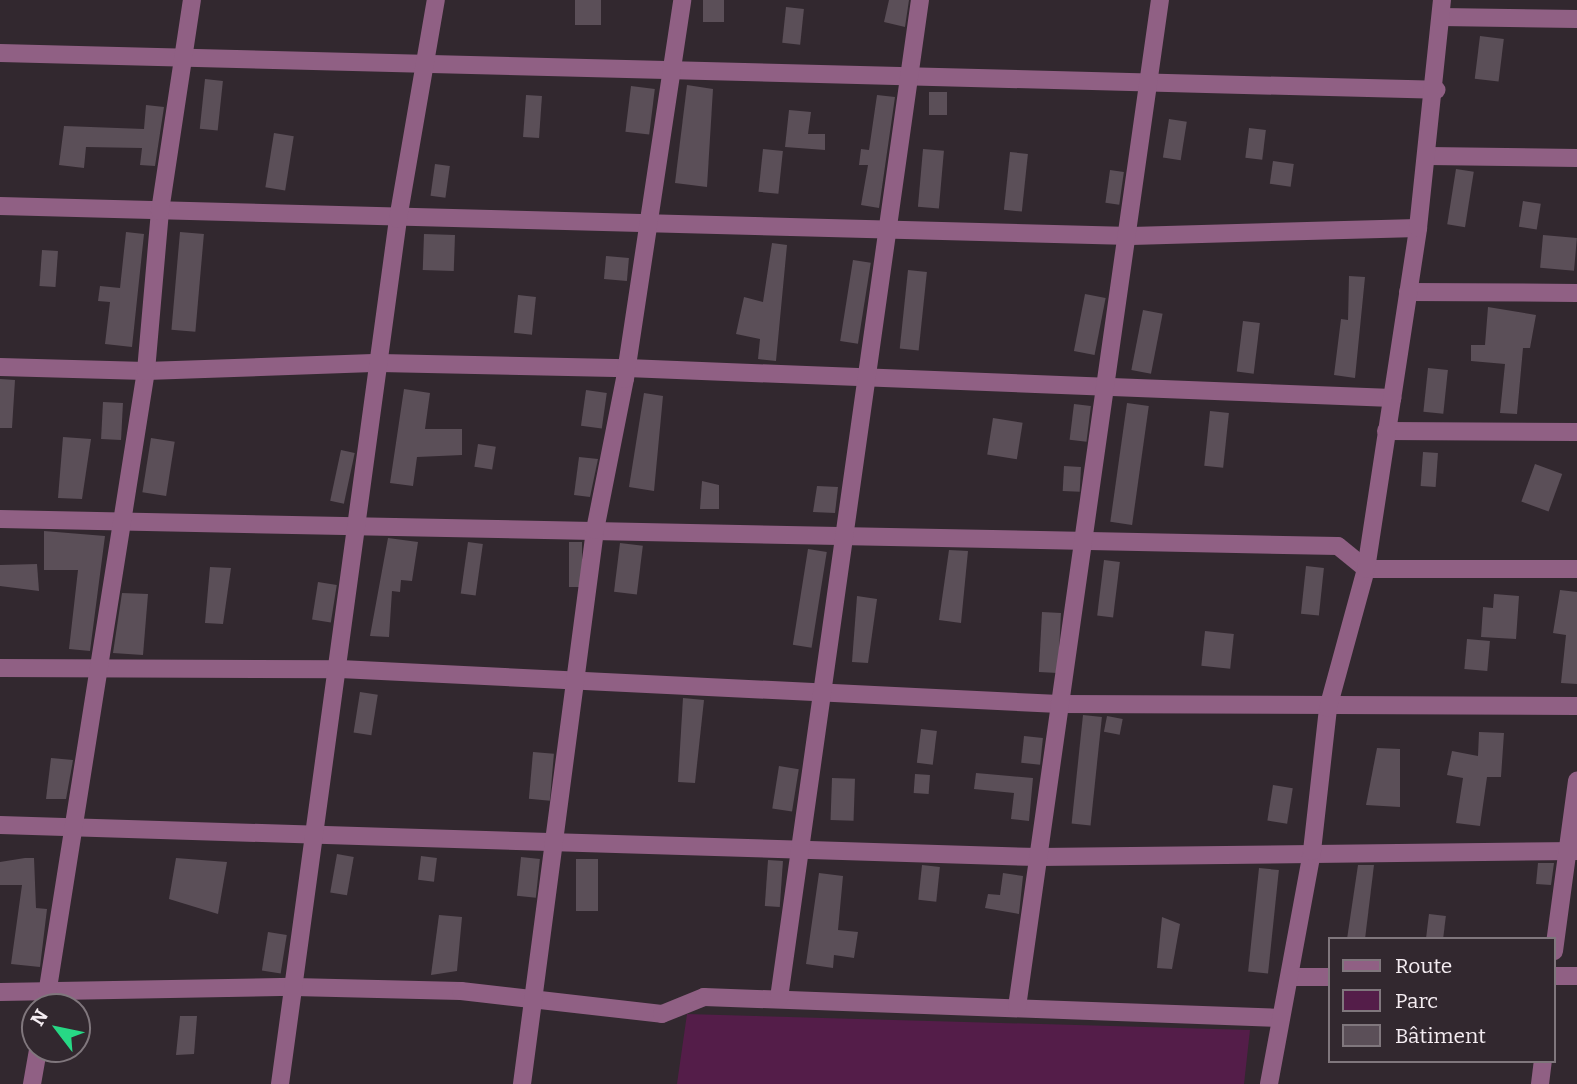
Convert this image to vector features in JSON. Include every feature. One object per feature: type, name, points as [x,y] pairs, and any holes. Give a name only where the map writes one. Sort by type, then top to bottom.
[{"type":"street","points":[[47,993],[145,371],[160,211],[192,0]]},
{"type":"street","points":[[280,1084],[317,837],[398,219],[436,0]]},
{"type":"street","points":[[522,1084],[551,842],[578,679],[595,530],[627,368],[682,0]]},
{"type":"street","points":[[779,998],[803,847],[821,691],[888,230],[905,80],[919,0]]},
{"type":"street","points":[[1017,1007],[1059,704],[1085,544],[1144,85],[1160,0]]},
{"type":"street","points":[[1269,1084],[1311,851],[1328,708],[1366,569],[1437,90],[1442,8],[1577,19]]},
{"type":"street","points":[[0,53],[185,55],[424,66],[673,70],[905,80],[1437,90]]},
{"type":"street","points":[[1428,156],[1577,158]]},
{"type":"street","points":[[0,206],[398,219],[1124,236],[1418,228]]},
{"type":"street","points":[[1408,292],[1577,293]]},
{"type":"street","points":[[0,367],[145,371],[380,363],[627,368],[1392,398]]},
{"type":"street","points":[[1386,431],[1577,432]]},
{"type":"street","points":[[0,519],[595,530],[845,540],[1338,546],[1366,569],[1577,569]]},
{"type":"street","points":[[0,668],[99,671],[340,668],[1059,704],[1328,708],[1577,706]]},
{"type":"street","points":[[1556,940],[1572,851],[1577,781]]},
{"type":"street","points":[[0,825],[73,832],[803,847],[1038,857],[1311,851],[1572,851]]},
{"type":"street","points":[[1556,976],[1577,976]]},
{"type":"street","points":[[1290,977],[1328,977]]},
{"type":"street","points":[[91,998],[294,987],[532,997],[662,1014],[704,997],[1281,1017]]},
{"type":"street","points":[[0,992],[21,996]]},
{"type":"street","points":[[32,1084],[36,1063]]},
{"type":"street","points":[[1540,1084],[1543,1063]]},
{"type":"green space","points":[[687,1014],[1250,1030],[1244,1084],[677,1084]]},
{"type":"building","points":[[575,0],[601,0],[601,25],[575,25]]},
{"type":"building","points":[[703,0],[724,0],[724,22],[703,22]]},
{"type":"building","points":[[889,0],[909,0],[905,27],[884,22]]},
{"type":"building","points":[[786,7],[804,9],[800,45],[782,43]]},
{"type":"building","points":[[1480,36],[1504,39],[1499,82],[1475,79]]},
{"type":"building","points":[[205,79],[223,81],[218,131],[200,129]]},
{"type":"building","points":[[687,85],[713,89],[707,187],[675,183]]},
{"type":"building","points":[[631,86],[655,89],[649,135],[625,132]]},
{"type":"building","points":[[929,92],[947,92],[947,115],[929,115]]},
{"type":"building","points":[[526,95],[542,96],[539,138],[523,137]]},
{"type":"building","points":[[877,95],[895,97],[879,208],[861,205],[868,165],[859,165],[861,149],[869,150]]},
{"type":"building","points":[[146,105],[164,107],[155,166],[140,165],[142,148],[86,147],[84,168],[59,165],[64,126],[144,129]]},
{"type":"building","points":[[789,110],[811,112],[808,134],[825,134],[825,150],[785,147]]},
{"type":"building","points":[[1169,119],[1187,122],[1181,160],[1163,158]]},
{"type":"building","points":[[1249,128],[1266,130],[1262,160],[1245,158]]},
{"type":"building","points":[[274,133],[294,136],[285,190],[265,187]]},
{"type":"building","points":[[763,149],[783,151],[778,194],[759,192]]},
{"type":"building","points":[[923,149],[944,151],[939,209],[918,207]]},
{"type":"building","points":[[1010,152],[1028,154],[1022,212],[1004,210]]},
{"type":"building","points":[[1273,161],[1294,164],[1291,187],[1270,184]]},
{"type":"building","points":[[435,164],[450,166],[445,198],[431,196]]},
{"type":"building","points":[[1456,169],[1474,172],[1465,227],[1447,224]]},
{"type":"building","points":[[1110,170],[1124,172],[1119,205],[1105,203]]},
{"type":"building","points":[[1523,201],[1541,204],[1537,229],[1519,227]]},
{"type":"building","points":[[126,232],[144,234],[132,347],[105,344],[110,302],[98,301],[100,286],[120,288]]},
{"type":"building","points":[[180,232],[204,234],[195,332],[171,330]]},
{"type":"building","points":[[424,234],[455,235],[454,271],[423,270]]},
{"type":"building","points":[[1543,235],[1577,238],[1574,271],[1540,268]]},
{"type":"building","points":[[772,243],[787,245],[776,361],[758,359],[760,339],[736,334],[744,297],[763,302]]},
{"type":"building","points":[[42,250],[58,251],[55,287],[39,286]]},
{"type":"building","points":[[606,256],[629,258],[627,281],[604,279]]},
{"type":"building","points":[[853,260],[871,263],[858,344],[840,341]]},
{"type":"building","points":[[908,270],[927,272],[919,351],[900,349]]},
{"type":"building","points":[[1349,276],[1365,277],[1355,378],[1334,375],[1341,319],[1348,320]]},
{"type":"building","points":[[1085,294],[1106,298],[1095,355],[1074,351]]},
{"type":"building","points":[[518,295],[536,297],[532,335],[514,333]]},
{"type":"building","points":[[1488,307],[1536,315],[1530,348],[1523,348],[1517,414],[1500,413],[1505,364],[1471,361],[1471,345],[1485,345]]},
{"type":"building","points":[[1143,310],[1163,314],[1151,374],[1131,370]]},
{"type":"building","points":[[1243,321],[1260,323],[1254,374],[1237,372]]},
{"type":"building","points":[[1428,368],[1448,370],[1443,414],[1423,412]]},
{"type":"building","points":[[0,379],[15,380],[12,428],[0,428]]},
{"type":"building","points":[[404,389],[430,393],[425,429],[462,429],[462,455],[417,457],[413,486],[390,483]]},
{"type":"building","points":[[586,390],[607,393],[602,429],[581,426]]},
{"type":"building","points":[[644,393],[663,396],[654,491],[629,487]]},
{"type":"building","points":[[103,402],[123,403],[121,440],[101,439]]},
{"type":"building","points":[[1127,403],[1149,406],[1132,525],[1110,522]]},
{"type":"building","points":[[1074,404],[1091,406],[1086,442],[1070,440]]},
{"type":"building","points":[[1210,411],[1229,413],[1223,468],[1204,466]]},
{"type":"building","points":[[993,418],[1023,423],[1017,459],[987,455]]},
{"type":"building","points":[[63,437],[91,439],[82,499],[58,498]]},
{"type":"building","points":[[151,438],[175,442],[166,496],[142,492]]},
{"type":"building","points":[[478,444],[496,447],[492,470],[474,467]]},
{"type":"building","points":[[341,450],[355,453],[344,504],[330,501]]},
{"type":"building","points":[[1423,452],[1438,453],[1436,487],[1421,486]]},
{"type":"building","points":[[579,457],[598,459],[590,497],[574,495]]},
{"type":"building","points":[[1535,464],[1562,474],[1549,512],[1521,502]]},
{"type":"building","points":[[1064,466],[1081,467],[1080,492],[1063,491]]},
{"type":"building","points":[[702,481],[719,485],[719,509],[700,509]]},
{"type":"building","points":[[817,486],[838,487],[835,513],[813,512]]},
{"type":"building","points":[[44,531],[105,536],[90,651],[69,649],[78,570],[44,570]]},
{"type":"building","points":[[388,538],[418,542],[412,581],[401,580],[400,592],[392,591],[389,637],[370,636]]},
{"type":"building","points":[[468,542],[483,544],[476,596],[461,593]]},
{"type":"building","points":[[569,542],[582,542],[582,587],[569,587]]},
{"type":"building","points":[[620,543],[643,546],[637,594],[614,592]]},
{"type":"building","points":[[808,549],[827,552],[812,648],[793,645]]},
{"type":"building","points":[[949,550],[968,551],[961,623],[939,620]]},
{"type":"building","points":[[1104,560],[1120,562],[1113,618],[1097,616]]},
{"type":"building","points":[[37,564],[39,591],[0,586],[0,565]]},
{"type":"building","points":[[1306,566],[1324,568],[1319,616],[1301,614]]},
{"type":"building","points":[[210,567],[231,568],[223,624],[205,623]]},
{"type":"building","points":[[318,582],[337,585],[331,623],[312,620]]},
{"type":"building","points":[[1560,590],[1577,592],[1577,684],[1561,683],[1566,635],[1553,633]]},
{"type":"building","points":[[122,593],[148,594],[143,655],[113,653]]},
{"type":"building","points":[[1494,594],[1519,596],[1516,639],[1481,637],[1483,607],[1493,608]]},
{"type":"building","points":[[857,596],[877,599],[868,663],[852,662]]},
{"type":"building","points":[[1042,612],[1061,613],[1058,673],[1039,672]]},
{"type":"building","points":[[1205,631],[1234,634],[1230,669],[1201,666]]},
{"type":"building","points":[[1467,639],[1490,641],[1487,671],[1464,669]]},
{"type":"building","points":[[360,692],[378,695],[371,735],[354,732]]},
{"type":"building","points":[[683,698],[704,700],[695,783],[678,782]]},
{"type":"building","points":[[1083,715],[1102,717],[1091,825],[1072,823]]},
{"type":"building","points":[[1107,716],[1123,719],[1120,735],[1104,732]]},
{"type":"building","points":[[921,729],[937,731],[933,765],[917,763]]},
{"type":"building","points":[[1479,732],[1504,733],[1501,777],[1487,777],[1480,826],[1456,823],[1463,778],[1447,775],[1452,751],[1478,756]]},
{"type":"building","points":[[1024,736],[1043,738],[1040,765],[1021,763]]},
{"type":"building","points":[[1377,748],[1400,749],[1400,807],[1366,805]]},
{"type":"building","points":[[533,752],[554,754],[550,801],[529,799]]},
{"type":"building","points":[[51,758],[73,760],[66,799],[46,799]]},
{"type":"building","points":[[779,766],[799,769],[792,812],[772,808]]},
{"type":"building","points":[[976,773],[1033,778],[1029,821],[1011,819],[1014,793],[974,789]]},
{"type":"building","points":[[915,774],[930,775],[929,794],[914,793]]},
{"type":"building","points":[[832,778],[855,779],[854,821],[831,820]]},
{"type":"building","points":[[1273,785],[1293,788],[1287,824],[1267,821]]},
{"type":"building","points":[[337,854],[354,857],[347,895],[330,892]]},
{"type":"building","points":[[421,856],[437,858],[434,882],[418,880]]},
{"type":"building","points":[[521,857],[540,859],[536,898],[517,896]]},
{"type":"building","points":[[34,858],[36,908],[47,909],[40,967],[11,964],[22,885],[0,885],[0,862]]},
{"type":"building","points":[[176,858],[227,862],[218,914],[169,899]]},
{"type":"building","points":[[576,859],[598,859],[598,911],[576,911]]},
{"type":"building","points":[[768,860],[783,861],[780,907],[765,906]]},
{"type":"building","points":[[1538,863],[1554,863],[1551,885],[1536,884]]},
{"type":"building","points":[[922,865],[940,867],[936,902],[918,900]]},
{"type":"building","points":[[1358,865],[1374,865],[1365,937],[1347,937]]},
{"type":"building","points":[[1259,868],[1279,870],[1268,974],[1248,971]]},
{"type":"building","points":[[819,873],[843,876],[838,930],[858,932],[854,958],[834,955],[833,968],[806,964]]},
{"type":"building","points":[[1003,873],[1023,876],[1019,914],[985,908],[988,894],[1000,895]]},
{"type":"building","points":[[1429,914],[1446,916],[1443,937],[1426,937]]},
{"type":"building","points":[[439,915],[462,917],[457,971],[431,975]]},
{"type":"building","points":[[1162,917],[1180,924],[1172,969],[1157,968]]},
{"type":"building","points":[[268,932],[287,935],[281,973],[262,971]]},
{"type":"building","points":[[180,1016],[197,1016],[194,1054],[176,1055]]}]
